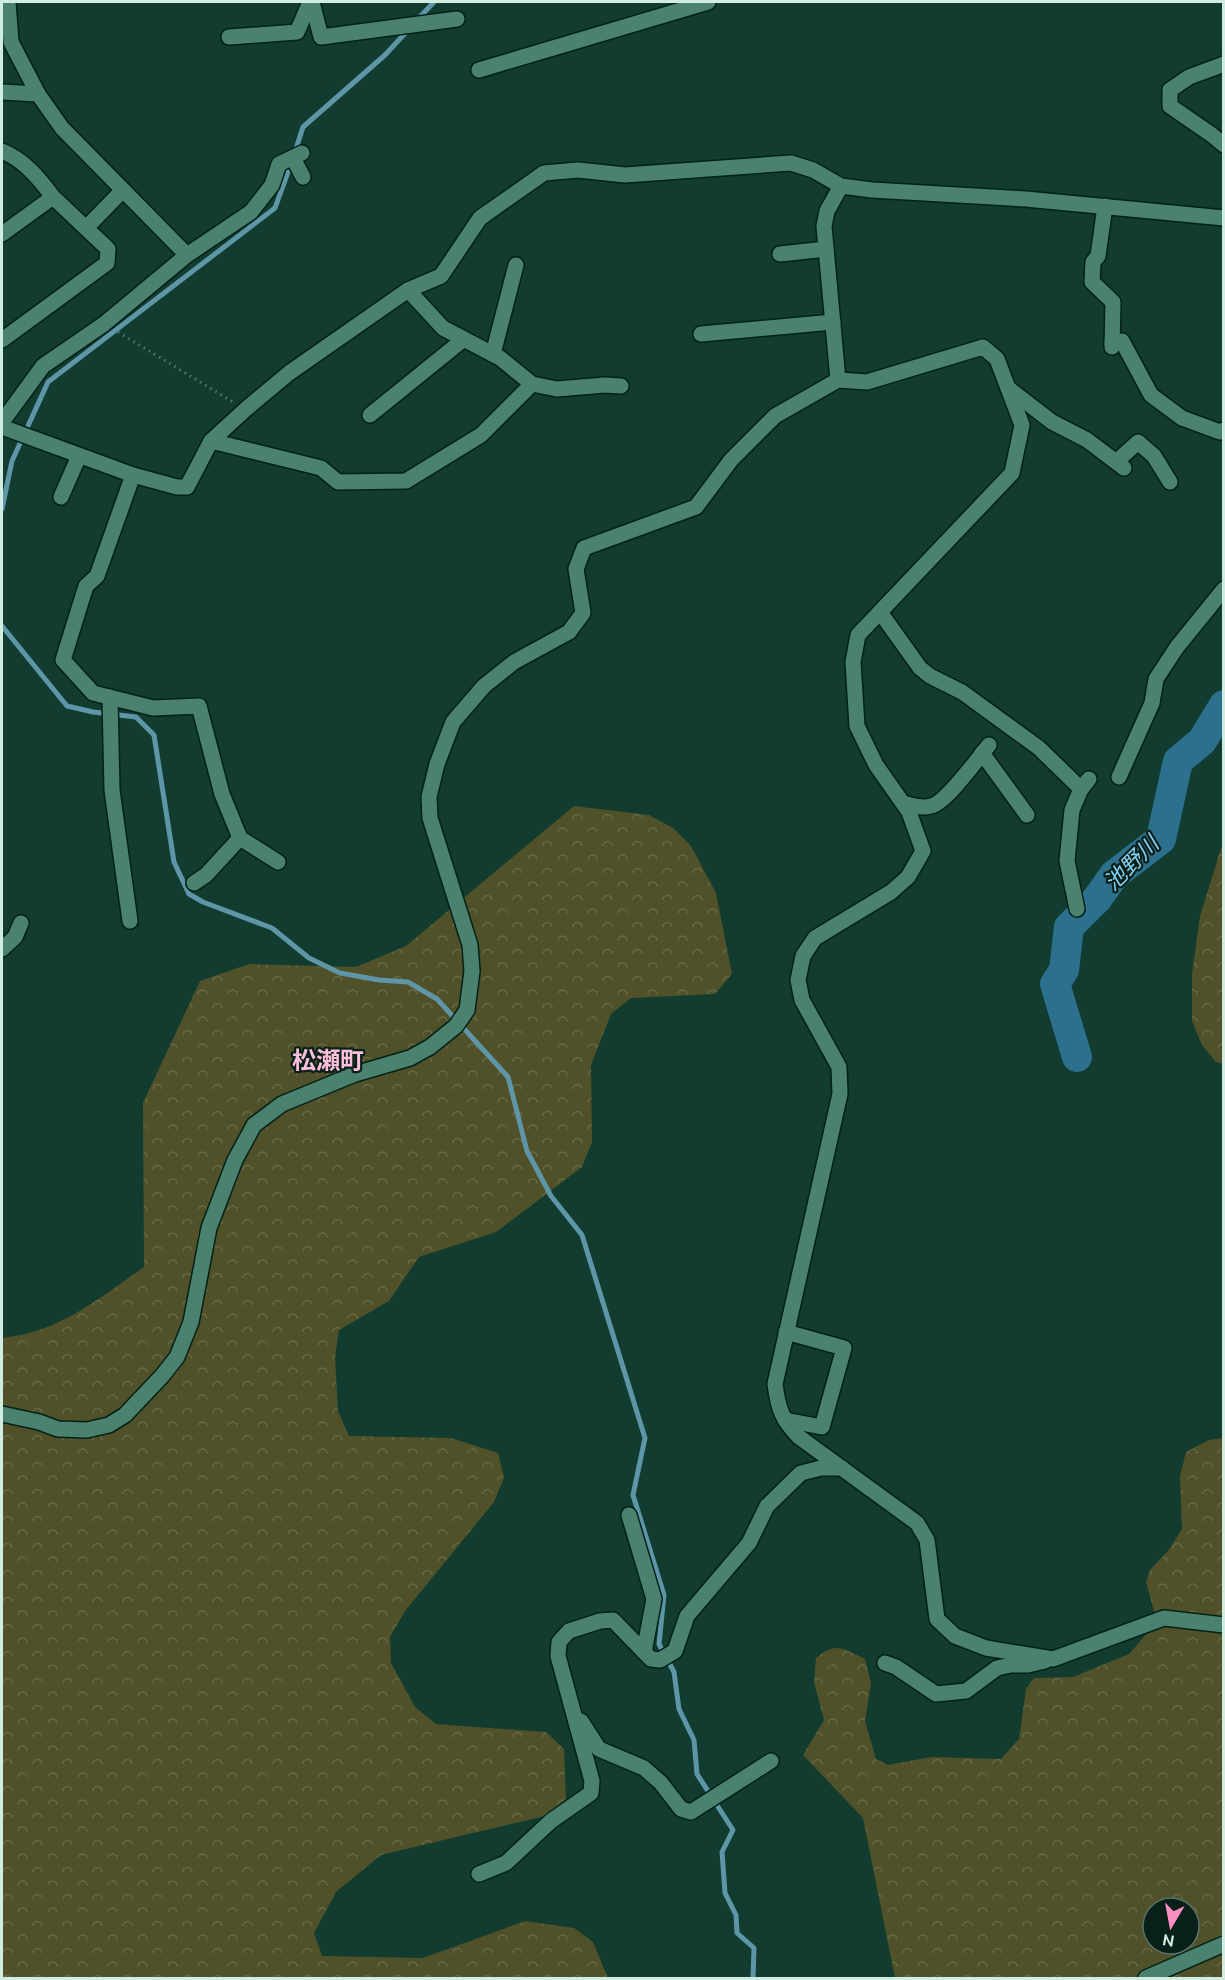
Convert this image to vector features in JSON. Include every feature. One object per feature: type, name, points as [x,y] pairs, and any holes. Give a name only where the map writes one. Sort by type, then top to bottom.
[{"type":"street","points":[[8,2],[11,42],[38,94],[62,128],[187,255]]},
{"type":"street","points":[[311,2],[321,37],[458,20]]},
{"type":"street","points":[[229,37],[297,32],[311,2]]},
{"type":"street","points":[[479,70],[708,2]]},
{"type":"street","points":[[1224,64],[1189,77],[1170,90],[1170,106],[1224,146]]},
{"type":"street","points":[[2,92],[38,94]]},
{"type":"street","points":[[2,152],[14,156],[35,173],[53,197],[108,249],[107,263],[2,340]]},
{"type":"street","points":[[303,177],[297,156],[279,164],[272,185],[251,212],[187,255],[104,324],[43,366],[3,419],[79,456],[133,475],[177,487],[187,487],[211,441],[246,409],[289,373],[408,290],[441,276],[480,218],[544,173],[578,170],[625,176],[791,163],[813,170],[841,186],[872,190],[1026,199],[1224,218]]},
{"type":"street","points":[[838,380],[824,226],[827,211],[841,186]]},
{"type":"street","points":[[86,228],[123,190]]},
{"type":"street","points":[[2,234],[53,197]]},
{"type":"street","points":[[1105,206],[1098,256],[1093,262],[1092,282],[1113,303],[1105,326],[1112,345],[1122,341],[1151,395],[1182,418],[1220,432],[1224,430]]},
{"type":"street","points":[[780,254],[826,249]]},
{"type":"street","points":[[493,354],[516,265]]},
{"type":"street","points":[[408,290],[443,328],[493,354],[532,384],[557,389],[621,386]]},
{"type":"street","points":[[701,334],[833,322]]},
{"type":"street","points":[[370,415],[464,339]]},
{"type":"street","points":[[2,1414],[39,1422],[58,1429],[87,1430],[109,1425],[125,1415],[177,1357],[191,1322],[209,1228],[235,1160],[254,1125],[282,1104],[355,1074],[410,1058],[430,1047],[456,1026],[467,1010],[472,971],[470,945],[430,818],[429,796],[436,764],[453,722],[484,686],[514,662],[569,632],[583,613],[576,569],[584,548],[696,507],[731,460],[775,416],[838,380],[867,382],[983,347],[997,359],[1022,425],[1012,473],[858,635],[853,662],[857,726],[876,765],[909,812],[923,850],[908,877],[891,892],[815,939],[803,956],[798,980],[802,1000],[839,1067],[840,1095],[775,1384],[778,1407],[789,1428],[917,1523],[927,1540],[937,1619],[955,1636],[986,1648],[1053,1659]]},
{"type":"street","points":[[211,441],[321,468],[338,482],[406,481],[480,435],[532,384]]},
{"type":"street","points":[[1008,388],[1052,422],[1086,440],[1120,465],[1138,442],[1155,456],[1170,482]]},
{"type":"street","points":[[61,497],[79,456]]},
{"type":"street","points":[[133,475],[98,576],[86,586],[63,660],[93,693],[153,708],[199,706],[222,794],[240,838],[278,862]]},
{"type":"street","points":[[1119,777],[1152,703],[1156,679],[1177,648],[1224,589]]},
{"type":"street","points":[[880,612],[920,668],[930,676],[962,692],[1085,784],[1072,810],[1067,861],[1077,909]]},
{"type":"street","points":[[110,697],[112,790],[130,921]]},
{"type":"street","points":[[903,803],[922,807],[934,806],[961,780],[986,749],[1027,815]]},
{"type":"street","points":[[194,883],[206,874],[240,838]]},
{"type":"street","points":[[2,949],[15,937],[21,923]]},
{"type":"street","points":[[785,1419],[822,1427],[844,1348],[786,1332]]},
{"type":"street","points":[[479,1874],[506,1863],[551,1821],[591,1793],[592,1781],[558,1656],[559,1642],[569,1631],[600,1621],[613,1620],[651,1659],[660,1660],[675,1651],[687,1616],[749,1543],[767,1506],[801,1473],[821,1468],[842,1468]]},
{"type":"street","points":[[629,1515],[654,1599],[644,1652]]},
{"type":"street","points":[[885,1664],[896,1667],[936,1694],[966,1690],[997,1668],[1028,1665],[1053,1659],[1164,1618],[1224,1624]]},
{"type":"street","points":[[572,1708],[599,1749],[644,1768],[661,1783],[681,1809],[691,1812],[771,1761]]},
{"type":"street","points":[[1146,1978],[1224,1944]]},
{"type":"path","points":[[104,324],[246,409]]},
{"type":"green space","points":[[574,806],[649,815],[673,828],[691,846],[716,893],[732,974],[715,994],[631,998],[611,1014],[591,1065],[592,1142],[582,1167],[496,1232],[419,1257],[389,1301],[339,1330],[335,1357],[338,1411],[349,1436],[451,1438],[498,1453],[504,1478],[494,1502],[405,1611],[390,1637],[391,1663],[415,1707],[436,1724],[546,1732],[564,1749],[566,1799],[545,1816],[381,1855],[336,1892],[314,1933],[322,1956],[423,1958],[525,1921],[574,1928],[593,1942],[608,1978],[2,1978],[2,1338],[42,1329],[78,1312],[144,1267],[143,1103],[200,981],[249,964],[356,967],[406,946]]},
{"type":"green space","points":[[1223,842],[1223,1064],[1216,1062],[1202,1045],[1192,1021],[1192,974],[1200,916]]},
{"type":"green space","points":[[1223,1438],[1223,1978],[895,1978],[863,1818],[803,1755],[824,1720],[814,1682],[816,1658],[829,1650],[840,1648],[865,1659],[871,1683],[865,1721],[876,1759],[888,1765],[931,1757],[1001,1759],[1019,1739],[1026,1689],[1034,1678],[1073,1677],[1129,1654],[1157,1622],[1146,1582],[1150,1570],[1168,1551],[1182,1529],[1180,1476],[1186,1452],[1209,1440]]},
{"type":"waterway","points":[[417,20],[434,2]]},
{"type":"waterway","points":[[295,152],[303,127],[385,55],[409,29]]},
{"type":"waterway","points":[[2,509],[12,461],[48,382],[275,208],[292,161]]},
{"type":"waterway","points":[[2,626],[67,706],[93,712],[136,717],[154,735],[174,862],[189,894],[203,902],[272,928],[309,958],[340,973],[379,980],[408,982],[437,999],[508,1077],[527,1151],[551,1196],[582,1235],[645,1438],[633,1495],[664,1595],[659,1644],[674,1672],[679,1709],[694,1740],[697,1774],[733,1830],[722,1852],[725,1893],[736,1915],[737,1933],[754,1948],[753,1978]]},
{"type":"waterway","name":"池野川","points":[[1077,1057],[1055,984],[1064,970],[1069,927],[1097,899],[1114,875],[1161,839],[1178,761],[1202,741],[1224,705]]},
{"type":"district","name":"松瀬町","points":[[328,1061]]}]
